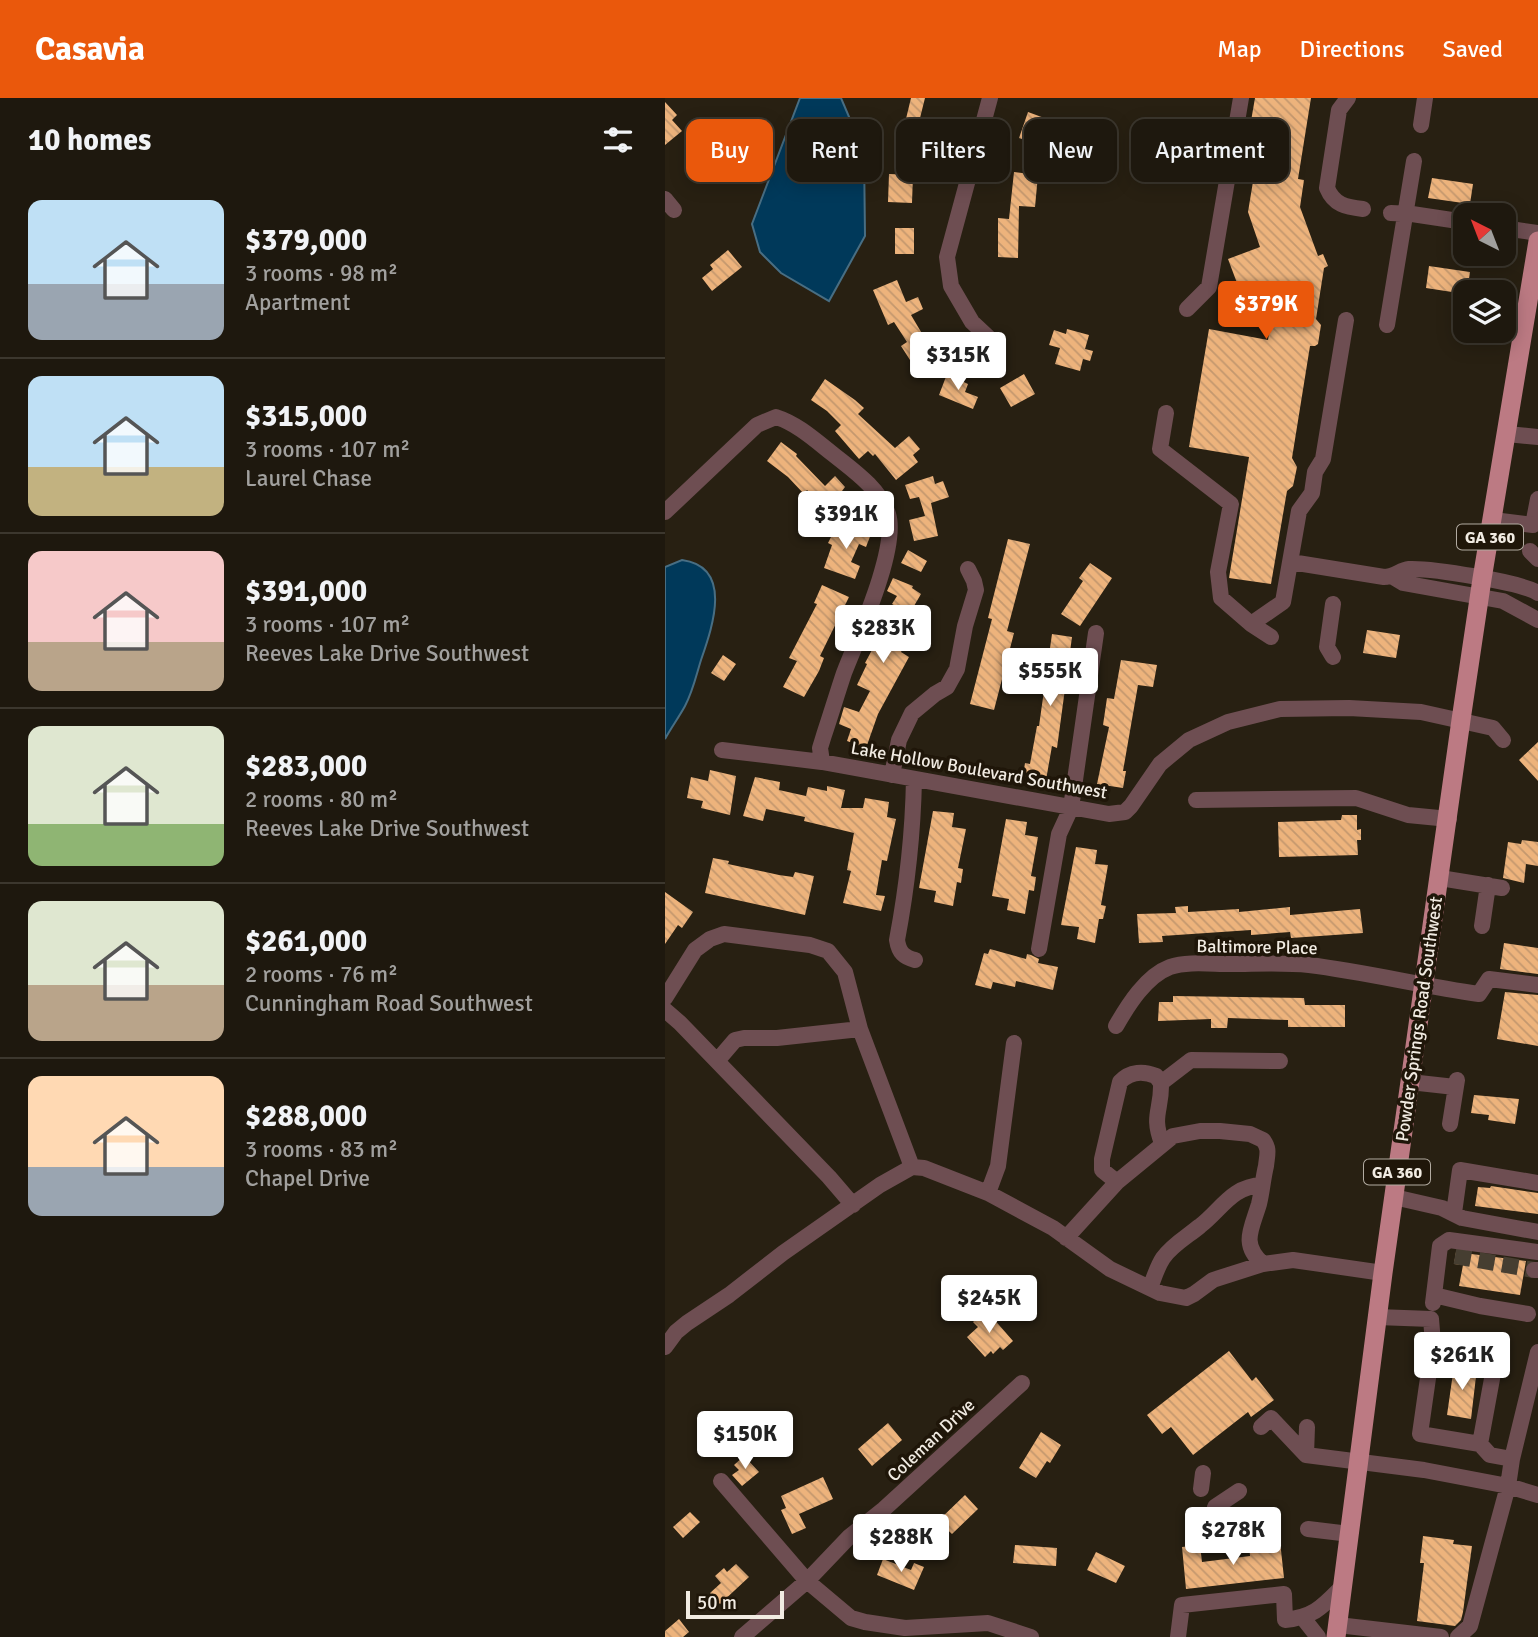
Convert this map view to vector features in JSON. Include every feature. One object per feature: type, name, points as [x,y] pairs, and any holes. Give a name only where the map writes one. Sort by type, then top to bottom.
[{"type":"main road","name":"GA 360","points":[[1481,587],[1534,285],[1538,241]]},
{"type":"main road","name":"Powder Springs Road Southwest","points":[[1337,1631],[1383,1273],[1481,587]]},
{"type":"street","points":[[988,337],[972,322],[951,286],[947,257],[990,98]]},
{"type":"street","points":[[1187,309],[1209,287],[1241,98]]},
{"type":"street","points":[[1348,98],[1339,110],[1327,188],[1331,197],[1339,204],[1363,209]]},
{"type":"street","points":[[1421,125],[1425,98]]},
{"type":"street","points":[[1387,325],[1398,214],[1414,161]]},
{"type":"street","points":[[1398,214],[1453,221]]},
{"type":"street","points":[[1516,230],[1538,233]]},
{"type":"street","points":[[1251,624],[1283,602],[1299,511],[1312,494],[1315,472],[1323,459],[1346,320]]},
{"type":"street","points":[[1167,413],[1160,449],[1231,504],[1218,572],[1221,598],[1271,637]]},
{"type":"street","points":[[665,512],[757,425],[776,417],[806,433],[857,472],[884,504],[890,529],[885,558],[824,735],[820,748],[822,762]]},
{"type":"street","points":[[1507,435],[1538,437]]},
{"type":"street","points":[[1493,520],[1533,525],[1538,499]]},
{"type":"street","points":[[1291,562],[1394,577],[1403,583],[1481,587],[1520,584],[1538,593]]},
{"type":"street","points":[[892,775],[899,740],[912,713],[947,687],[957,669],[965,626],[976,590],[968,569]]},
{"type":"street","points":[[1481,587],[1538,620]]},
{"type":"street","points":[[1333,604],[1327,648],[1333,657]]},
{"type":"street","points":[[1039,949],[1059,834],[1071,808],[1096,634]]},
{"type":"street","name":"Lake Hollow Boulevard Southwest","points":[[722,750],[822,762],[1109,814],[1125,812],[1160,764],[1175,750],[1207,730],[1255,714],[1305,707],[1421,712],[1493,728],[1503,740]]},
{"type":"street","points":[[914,779],[914,814],[906,891],[897,940],[898,948],[905,957],[915,960]]},
{"type":"street","points":[[1196,800],[1356,798],[1408,815],[1449,819]]},
{"type":"street","points":[[1440,878],[1495,887],[1482,926]]},
{"type":"street","points":[[665,998],[695,950],[710,939],[724,934],[810,945],[828,951],[845,972],[860,1029],[912,1167]]},
{"type":"street","name":"Baltimore Place","points":[[1116,1026],[1127,1007],[1157,974],[1171,967],[1201,964],[1307,965],[1479,994],[1489,979],[1538,985]]},
{"type":"street","points":[[665,1010],[829,1177],[853,1205]]},
{"type":"street","points":[[717,1062],[735,1040],[860,1029]]},
{"type":"street","points":[[988,1193],[998,1166],[1014,1043]]},
{"type":"street","points":[[1161,1083],[1191,1060],[1280,1061]]},
{"type":"street","points":[[1117,1182],[1102,1170],[1102,1159],[1120,1082],[1131,1074],[1147,1073],[1156,1076],[1161,1083],[1156,1128],[1162,1143]]},
{"type":"street","points":[[1410,1082],[1456,1084],[1450,1124]]},
{"type":"street","points":[[1066,1238],[1117,1182],[1162,1143],[1181,1134],[1200,1131],[1250,1134],[1263,1140],[1268,1150],[1260,1200],[1249,1234],[1252,1253],[1263,1264]]},
{"type":"street","points":[[665,1347],[687,1323],[888,1180],[912,1167],[924,1168],[988,1193],[1053,1228],[1110,1269],[1160,1293],[1186,1298],[1213,1280],[1263,1264],[1293,1260],[1383,1273]]},
{"type":"street","points":[[1454,1213],[1460,1170],[1538,1183]]},
{"type":"street","points":[[1150,1288],[1160,1261],[1167,1253],[1227,1199],[1246,1187],[1262,1185]]},
{"type":"street","points":[[1394,1197],[1442,1208],[1462,1218],[1538,1232]]},
{"type":"street","points":[[1512,1459],[1490,1455],[1480,1444],[1420,1434],[1433,1343],[1431,1319],[1434,1295],[1447,1255],[1440,1246],[1449,1240],[1538,1252]]},
{"type":"street","points":[[1434,1295],[1528,1314]]},
{"type":"street","points":[[1377,1317],[1431,1319]]},
{"type":"street","points":[[1433,1343],[1496,1357],[1480,1444]]},
{"type":"street","points":[[1458,1637],[1470,1626],[1508,1486],[1538,1352]]},
{"type":"street","points":[[1426,1435],[1434,1429],[1466,1432],[1475,1425],[1483,1366],[1495,1361]]},
{"type":"street","name":"Coleman Drive","points":[[742,1637],[807,1581],[849,1537],[884,1509],[1021,1383]]},
{"type":"street","points":[[1261,1427],[1271,1418],[1306,1455],[1424,1470],[1508,1486],[1538,1495]]},
{"type":"street","points":[[1306,1455],[1307,1427]]},
{"type":"street","points":[[721,1481],[807,1581],[851,1618],[905,1628],[988,1623],[1031,1637]]},
{"type":"street","points":[[1215,1507],[1239,1491]]},
{"type":"street","points":[[1308,1529],[1350,1534]]},
{"type":"street","points":[[1285,1620],[1303,1618],[1320,1608],[1343,1586]]},
{"type":"street","points":[[1178,1637],[1182,1605],[1284,1594],[1285,1620],[1282,1637]]},
{"type":"street","points":[[1303,1618],[1318,1637]]},
{"type":"street","points":[[1337,1631],[1441,1637]]},
{"type":"water","points":[[800,98],[841,98],[850,119],[792,119]]},
{"type":"water","points":[[787,132],[787,182],[864,182],[865,236],[829,301],[781,273],[760,252],[752,224],[768,182],[773,182],[773,169]]},
{"type":"water","points":[[682,560],[698,565],[708,574],[714,586],[714,616],[692,689],[665,739],[665,567]]},
{"type":"building","points":[[911,98],[925,98],[920,118],[924,119],[906,119]]},
{"type":"building","points":[[1255,98],[1311,98],[1298,179],[1304,180],[1300,207],[1318,256],[1323,254],[1328,266],[1324,268],[1316,319],[1321,325],[1318,344],[1310,346],[1292,458],[1297,467],[1293,486],[1287,491],[1271,584],[1229,578],[1249,457],[1189,447],[1209,329],[1268,340],[1277,287],[1243,299],[1228,259],[1260,247],[1248,212],[1253,182],[1289,182],[1289,119],[1251,119]]},
{"type":"building","points":[[665,102],[677,115],[672,120],[682,131],[665,145]]},
{"type":"building","points":[[1028,112],[1047,119],[1026,119]]},
{"type":"building","points":[[1024,124],[1024,140],[1019,138]]},
{"type":"building","points":[[1014,172],[1024,173],[1024,182],[1037,182],[1035,207],[1019,206],[1018,258],[998,257],[998,218],[1009,219]]},
{"type":"building","points":[[889,174],[896,174],[896,182],[913,182],[912,203],[888,202]]},
{"type":"building","points":[[1432,178],[1473,184],[1470,203],[1428,198]]},
{"type":"building","points":[[895,228],[914,228],[914,254],[895,254]]},
{"type":"building","points":[[728,250],[742,267],[712,291],[702,278],[713,269],[710,265]]},
{"type":"building","points":[[1429,266],[1470,272],[1469,280],[1453,280],[1453,292],[1426,288]]},
{"type":"building","points":[[897,280],[906,302],[918,297],[923,309],[911,315],[930,347],[910,360],[901,346],[907,342],[894,322],[888,325],[873,290]]},
{"type":"building","points":[[1067,329],[1089,335],[1085,349],[1093,351],[1090,361],[1083,359],[1080,371],[1055,364],[1060,348],[1049,345],[1054,330],[1066,334]]},
{"type":"building","points":[[947,374],[968,384],[965,392],[978,397],[973,409],[939,395]]},
{"type":"building","points":[[1024,374],[1035,394],[1011,407],[1000,388]]},
{"type":"building","points":[[825,379],[864,408],[858,414],[895,448],[909,436],[920,449],[913,455],[918,462],[896,480],[875,454],[873,456],[868,451],[859,459],[835,431],[841,425],[811,400]]},
{"type":"building","points":[[781,442],[797,454],[825,486],[835,476],[845,487],[842,491],[844,493],[826,510],[807,490],[804,494],[767,461]]},
{"type":"building","points":[[933,476],[935,484],[943,481],[949,497],[931,503],[938,536],[914,541],[909,520],[925,516],[919,497],[910,499],[905,485]]},
{"type":"building","points":[[845,521],[848,533],[863,530],[871,534],[866,547],[859,544],[851,562],[860,566],[855,579],[824,568],[832,545],[828,543],[834,531],[839,533]]},
{"type":"building","points":[[1008,539],[1030,544],[1007,631],[1014,633],[994,710],[970,704],[992,619],[988,618]]},
{"type":"building","points":[[908,550],[927,561],[921,572],[901,563]]},
{"type":"building","points":[[1090,563],[1112,578],[1080,626],[1061,614],[1083,581],[1079,578]]},
{"type":"building","points":[[893,578],[913,586],[912,588],[921,594],[907,618],[915,623],[901,652],[909,657],[878,714],[866,748],[847,741],[851,729],[839,724],[844,707],[859,712],[870,691],[857,685],[880,635],[877,634],[883,621],[890,625],[899,608],[892,604],[897,596],[887,591]]},
{"type":"building","points":[[822,585],[849,597],[820,656],[824,658],[819,671],[804,697],[783,687],[797,661],[789,658],[817,604],[814,603]]},
{"type":"building","points":[[1367,630],[1400,635],[1396,658],[1363,653]]},
{"type":"building","points":[[1052,634],[1072,637],[1057,748],[1052,746],[1046,780],[1023,776],[1025,763],[1030,764],[1039,726]]},
{"type":"building","points":[[723,655],[736,664],[724,681],[711,673]]},
{"type":"building","points":[[1121,660],[1157,665],[1153,687],[1138,685],[1123,771],[1126,771],[1123,788],[1097,784],[1109,727],[1103,725],[1107,698],[1114,699]]},
{"type":"building","points":[[1538,742],[1538,781],[1519,760]]},
{"type":"building","points":[[710,770],[736,776],[730,815],[701,808],[703,801],[687,798],[691,777],[708,781]]},
{"type":"building","points":[[755,777],[780,782],[779,790],[806,796],[808,787],[827,791],[827,786],[845,790],[841,808],[863,808],[865,798],[889,802],[887,817],[896,819],[887,861],[882,860],[876,895],[885,896],[881,911],[843,903],[851,871],[847,870],[854,833],[804,821],[805,817],[766,809],[763,821],[743,816]]},
{"type":"building","points":[[933,811],[954,813],[952,827],[966,829],[958,868],[963,869],[961,883],[957,882],[953,906],[934,902],[936,891],[919,888]]},
{"type":"building","points":[[1342,815],[1357,815],[1357,830],[1361,829],[1361,840],[1357,840],[1358,855],[1279,857],[1278,822],[1341,820]]},
{"type":"building","points":[[1006,819],[1027,822],[1025,835],[1038,837],[1031,876],[1036,877],[1034,891],[1029,890],[1025,914],[1007,910],[1009,899],[992,896]]},
{"type":"building","points":[[1522,840],[1538,842],[1538,866],[1526,864],[1524,883],[1503,878],[1508,842],[1521,844]]},
{"type":"building","points":[[1076,847],[1097,850],[1095,864],[1108,865],[1101,905],[1106,906],[1103,919],[1099,919],[1095,943],[1077,939],[1079,927],[1061,925]]},
{"type":"building","points":[[713,858],[779,875],[793,877],[795,872],[814,876],[805,915],[705,893]]},
{"type":"building","points":[[665,892],[693,912],[682,928],[678,925],[665,944]]},
{"type":"building","points":[[1188,906],[1188,912],[1239,909],[1239,912],[1290,907],[1290,915],[1360,909],[1363,933],[1291,938],[1290,932],[1251,935],[1251,930],[1162,936],[1163,942],[1139,943],[1137,914],[1176,913],[1175,907]]},
{"type":"building","points":[[1504,943],[1538,948],[1538,974],[1500,969]]},
{"type":"building","points":[[990,949],[1026,959],[1027,954],[1031,955],[1039,959],[1038,963],[1058,967],[1053,990],[1016,981],[1015,987],[993,982],[991,989],[975,985],[984,953],[988,954]]},
{"type":"building","points":[[1505,992],[1538,995],[1538,1046],[1497,1039]]},
{"type":"building","points":[[1173,996],[1304,998],[1305,1005],[1345,1005],[1345,1027],[1288,1027],[1288,1020],[1228,1018],[1227,1028],[1211,1028],[1211,1019],[1158,1021],[1159,1002],[1173,1002]]},
{"type":"building","points":[[1474,1095],[1519,1099],[1515,1124],[1488,1120],[1489,1115],[1471,1113]]},
{"type":"building","points":[[1491,1186],[1538,1193],[1538,1214],[1475,1206],[1478,1187]]},
{"type":"building","points":[[1456,1252],[1526,1261],[1520,1295],[1459,1286],[1463,1265],[1454,1264]]},
{"type":"building","points":[[986,1310],[1013,1341],[1003,1350],[1000,1347],[985,1357],[967,1337],[978,1327],[973,1322]]},
{"type":"building","points":[[1229,1351],[1252,1381],[1256,1377],[1274,1400],[1251,1417],[1248,1412],[1193,1455],[1171,1427],[1162,1434],[1147,1415]]},
{"type":"building","points":[[1454,1366],[1477,1368],[1471,1419],[1447,1415]]},
{"type":"building","points":[[888,1423],[902,1440],[872,1466],[858,1449]]},
{"type":"building","points":[[1041,1432],[1061,1445],[1050,1463],[1047,1461],[1036,1478],[1019,1468]]},
{"type":"building","points":[[744,1456],[759,1472],[742,1486],[732,1475],[739,1470],[734,1465]]},
{"type":"building","points":[[823,1477],[833,1499],[799,1514],[806,1528],[792,1534],[781,1510],[786,1508],[781,1496]]},
{"type":"building","points":[[965,1495],[978,1509],[952,1534],[938,1521]]},
{"type":"building","points":[[690,1512],[700,1522],[683,1538],[673,1527]]},
{"type":"building","points":[[1423,1536],[1454,1540],[1453,1544],[1472,1546],[1463,1612],[1461,1620],[1455,1626],[1417,1621],[1424,1563],[1420,1563]]},
{"type":"building","points":[[1280,1541],[1284,1578],[1186,1589],[1182,1547],[1200,1545],[1202,1562],[1250,1556],[1249,1544]]},
{"type":"building","points":[[1015,1545],[1057,1548],[1056,1566],[1013,1563]]},
{"type":"building","points":[[1096,1552],[1125,1566],[1116,1583],[1087,1570]]},
{"type":"building","points":[[883,1559],[911,1570],[914,1563],[924,1567],[914,1590],[877,1575]]},
{"type":"building","points":[[736,1564],[749,1577],[720,1604],[710,1593],[721,1583],[715,1576],[724,1568],[727,1572]]},
{"type":"building","points":[[679,1619],[689,1632],[683,1637],[665,1637],[665,1631]]},
{"type":"tunnel","points":[[1455,1256],[1534,1270]]}]
